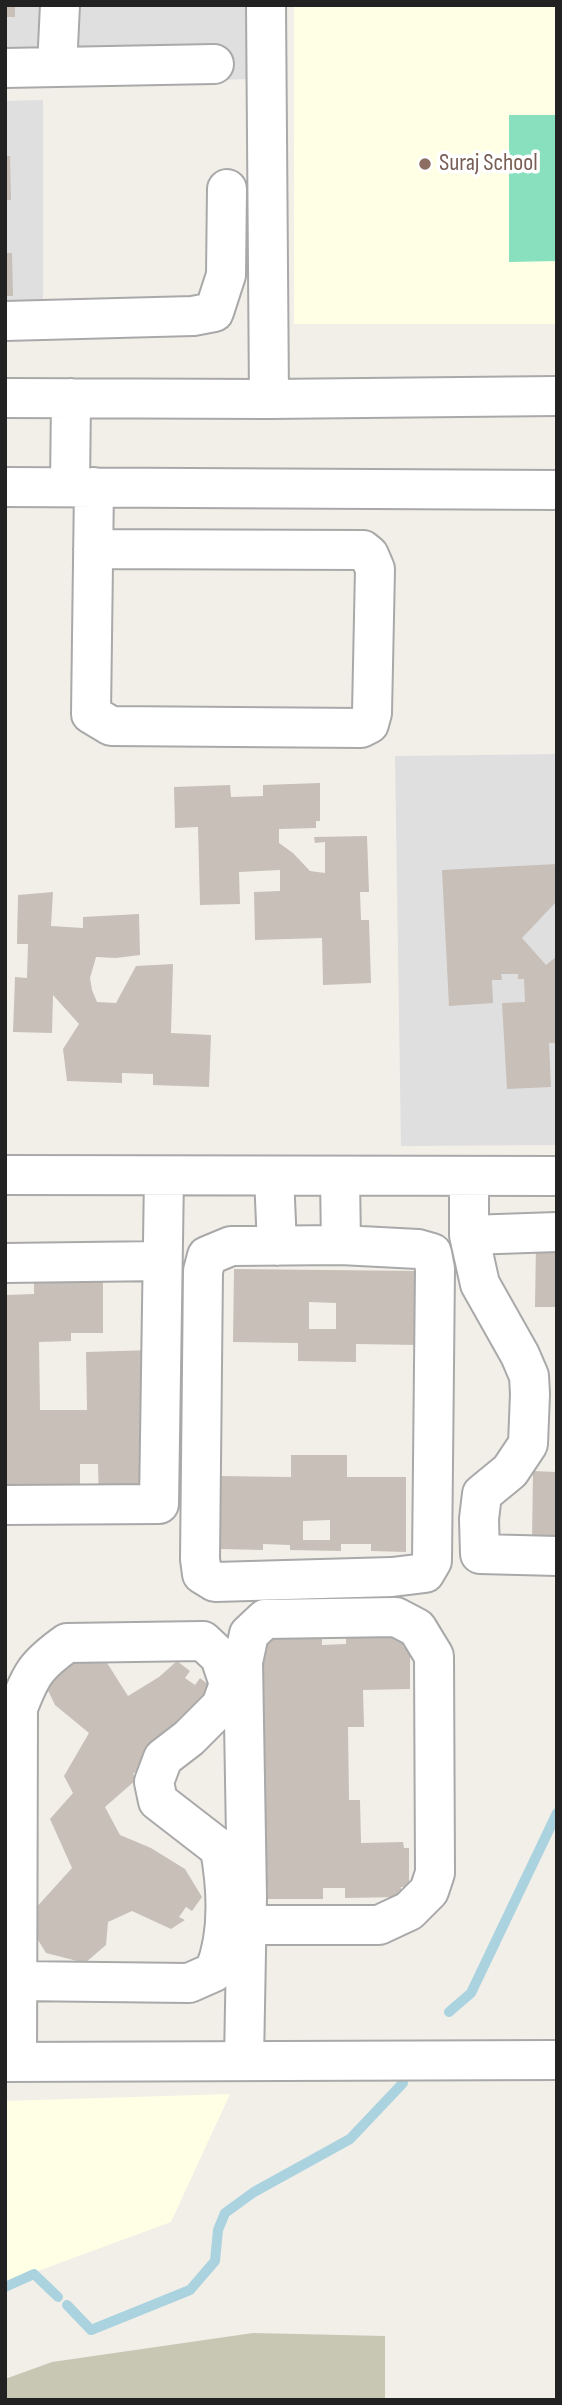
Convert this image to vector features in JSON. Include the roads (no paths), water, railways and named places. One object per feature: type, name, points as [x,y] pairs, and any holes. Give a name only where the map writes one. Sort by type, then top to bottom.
[{"type":"street","points":[[57,67],[60,5]]},
{"type":"street","points":[[266,5],[269,399]]},
{"type":"street","points":[[5,68],[214,64]]},
{"type":"street","points":[[5,321],[193,316],[214,312],[226,275],[227,189]]},
{"type":"street","points":[[5,398],[557,396]]},
{"type":"street","points":[[71,398],[93,549],[91,713],[111,726],[361,728],[369,724],[372,713],[375,569],[369,555],[363,550],[93,549]]},
{"type":"street","points":[[5,487],[557,490]]},
{"type":"street","points":[[5,1175],[557,1176]]},
{"type":"street","points":[[5,1505],[159,1504],[164,1175]]},
{"type":"street","points":[[274,1176],[277,1246]]},
{"type":"street","points":[[340,1176],[341,1245]]},
{"type":"street","points":[[469,1176],[469,1235],[480,1284],[520,1355],[529,1376],[530,1394],[528,1444],[510,1471],[482,1494],[479,1519],[480,1554],[557,1556]]},
{"type":"street","points":[[469,1235],[557,1233]]},
{"type":"street","points":[[341,1245],[418,1249],[432,1253],[435,1269],[432,1561],[425,1573],[392,1577],[215,1582],[202,1574],[200,1559],[203,1271],[207,1256],[232,1247],[341,1245]]},
{"type":"street","points":[[5,1264],[162,1261]]},
{"type":"street","points":[[244,2061],[247,1925],[243,1662],[249,1634],[265,1619],[396,1617],[417,1628],[434,1656],[435,1873],[429,1891],[410,1911],[379,1925],[247,1925]]},
{"type":"street","points":[[16,1982],[189,1983],[214,1972],[222,1954],[226,1885],[220,1849],[158,1801],[155,1782],[163,1758],[189,1738],[221,1706],[229,1684],[220,1657],[203,1641],[67,1643],[50,1655],[31,1675],[18,1708],[16,1982],[11,2062],[557,2060]]},
{"type":"waterway","points":[[449,2012],[471,1993],[557,1813]]},
{"type":"waterway","points":[[67,2305],[91,2330],[190,2290],[215,2261],[218,2230],[225,2213],[254,2192],[350,2139],[403,2083]]},
{"type":"waterway","points":[[5,2287],[34,2274],[58,2297]]},
{"type":"place","name":"Suraj School","points":[[425,164]]}]
